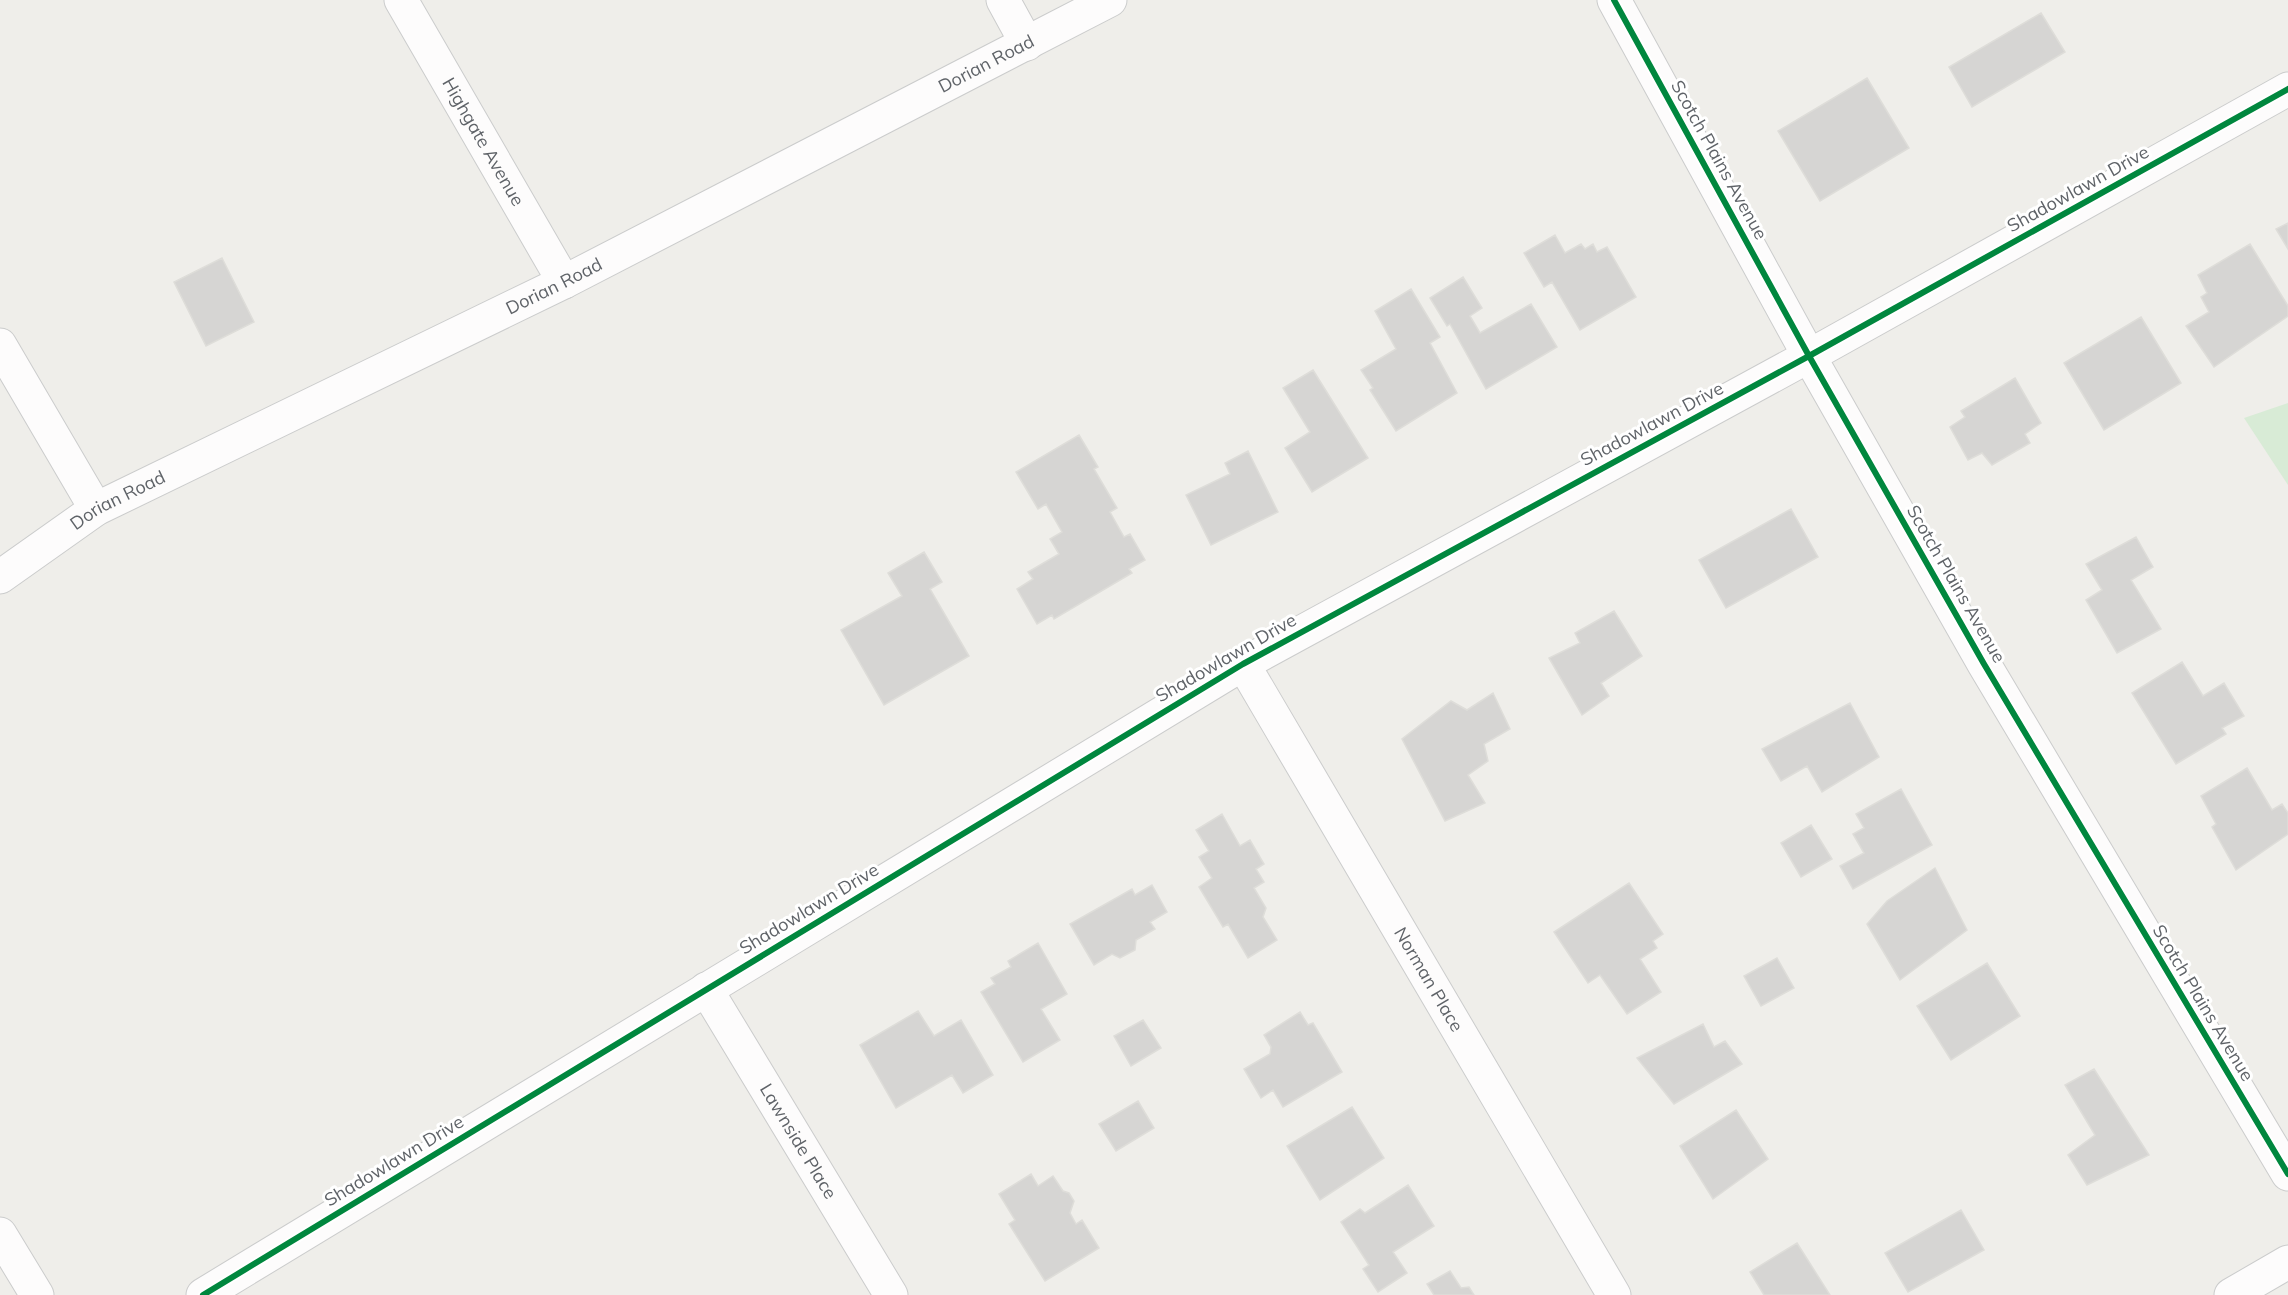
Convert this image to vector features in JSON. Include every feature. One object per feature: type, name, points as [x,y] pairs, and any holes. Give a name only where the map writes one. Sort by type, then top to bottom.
[{"type":"street","name":"Highgate Avenue","points":[[401,0],[564,282]]},
{"type":"street","points":[[1003,0],[1027,44]]},
{"type":"street","name":"Dorian Road","points":[[0,577],[96,509],[564,282],[1110,0]]},
{"type":"street","name":"Scotch Plains Avenue","points":[[1614,0],[1809,356],[1984,664],[2288,1174]]},
{"type":"street","name":"Shadowlawn Drive","points":[[203,1295],[1243,664],[1809,356],[2288,89]]},
{"type":"street","points":[[0,345],[96,509]]},
{"type":"street","name":"Norman Place","points":[[1243,664],[1614,1295]]},
{"type":"street","name":"Lawnside Place","points":[[706,989],[891,1295]]},
{"type":"street","points":[[0,1234],[37,1295]]},
{"type":"street","points":[[2231,1295],[2288,1262]]},
{"type":"green space","points":[[2288,403],[2288,485],[2244,418]]},
{"type":"building","points":[[2041,13],[2065,52],[1972,107],[1949,67]]},
{"type":"building","points":[[1867,78],[1909,148],[1820,201],[1778,131]]},
{"type":"building","points":[[2288,223],[2288,249],[2276,229]]},
{"type":"building","points":[[1555,235],[1565,253],[1581,244],[1585,249],[1593,244],[1597,252],[1607,247],[1636,297],[1580,330],[1552,282],[1544,287],[1524,253]]},
{"type":"building","points":[[2250,244],[2288,306],[2288,316],[2214,367],[2186,326],[2209,312],[2201,297],[2207,293],[2198,275]]},
{"type":"building","points":[[222,258],[254,322],[206,346],[174,282]]},
{"type":"building","points":[[1463,277],[1482,308],[1470,316],[1480,333],[1531,304],[1557,347],[1486,389],[1450,324],[1447,326],[1430,298]]},
{"type":"building","points":[[1411,289],[1440,337],[1430,343],[1457,393],[1396,431],[1370,390],[1373,388],[1361,370],[1396,349],[1375,311]]},
{"type":"building","points":[[2141,317],[2181,383],[2104,430],[2064,363]]},
{"type":"building","points":[[1313,370],[1368,458],[1312,492],[1285,448],[1310,432],[1283,388]]},
{"type":"building","points":[[2015,378],[2041,423],[2025,434],[2030,443],[1992,465],[1982,453],[1968,460],[1950,427],[1965,417],[1961,411]]},
{"type":"building","points":[[1079,435],[1098,467],[1094,469],[1117,508],[1110,512],[1124,537],[1130,534],[1145,560],[1129,569],[1132,573],[1054,619],[1052,615],[1037,624],[1017,589],[1033,579],[1028,572],[1059,554],[1050,539],[1062,532],[1046,504],[1038,509],[1016,472]]},
{"type":"building","points":[[1248,451],[1278,512],[1211,545],[1186,495],[1230,474],[1225,463]]},
{"type":"building","points":[[1791,509],[1818,557],[1726,608],[1699,560]]},
{"type":"building","points":[[2136,537],[2153,567],[2131,580],[2161,629],[2117,653],[2086,600],[2102,590],[2086,564]]},
{"type":"building","points":[[924,552],[942,582],[930,589],[969,656],[884,705],[841,630],[902,596],[888,573]]},
{"type":"building","points":[[1614,611],[1642,656],[1601,683],[1609,696],[1582,715],[1549,658],[1580,643],[1575,633]]},
{"type":"building","points":[[2182,662],[2203,696],[2224,683],[2244,716],[2222,728],[2226,734],[2176,764],[2132,693]]},
{"type":"building","points":[[1493,693],[1510,729],[1484,744],[1488,761],[1468,775],[1485,803],[1445,821],[1402,739],[1451,701],[1467,710]]},
{"type":"building","points":[[1850,703],[1879,757],[1822,792],[1807,766],[1781,781],[1762,749]]},
{"type":"building","points":[[2247,768],[2272,810],[2282,804],[2288,813],[2288,834],[2236,870],[2212,827],[2216,824],[2201,796]]},
{"type":"building","points":[[1901,789],[1932,845],[1853,889],[1840,866],[1864,853],[1853,834],[1864,828],[1856,814]]},
{"type":"building","points":[[1222,814],[1240,846],[1250,840],[1264,864],[1256,869],[1264,882],[1254,888],[1266,908],[1263,917],[1277,940],[1248,958],[1228,924],[1223,927],[1199,887],[1212,878],[1199,857],[1209,851],[1196,830]]},
{"type":"building","points":[[1811,825],[1832,859],[1801,877],[1781,843]]},
{"type":"building","points":[[1935,868],[1967,930],[1900,980],[1867,924],[1887,901]]},
{"type":"building","points":[[1629,883],[1663,934],[1653,941],[1657,948],[1640,959],[1661,992],[1627,1014],[1600,975],[1588,983],[1554,932]]},
{"type":"building","points":[[1152,885],[1167,912],[1150,922],[1155,929],[1136,940],[1135,950],[1120,958],[1112,954],[1094,965],[1070,924],[1132,889],[1135,895]]},
{"type":"building","points":[[1038,943],[1067,994],[1041,1009],[1060,1040],[1023,1062],[981,992],[995,984],[991,978],[1011,967],[1008,961]]},
{"type":"building","points":[[1777,958],[1794,988],[1761,1006],[1744,976]]},
{"type":"building","points":[[1987,963],[2020,1016],[1951,1060],[1917,1006]]},
{"type":"building","points":[[918,1011],[934,1036],[961,1020],[993,1075],[963,1093],[952,1075],[896,1108],[860,1045]]},
{"type":"building","points":[[1300,1012],[1308,1025],[1313,1023],[1342,1072],[1283,1107],[1273,1090],[1261,1098],[1244,1069],[1270,1054],[1271,1047],[1264,1035]]},
{"type":"building","points":[[1143,1020],[1161,1048],[1131,1066],[1114,1036]]},
{"type":"building","points":[[1703,1024],[1714,1047],[1725,1041],[1742,1064],[1674,1104],[1637,1058]]},
{"type":"building","points":[[2094,1069],[2149,1155],[2087,1185],[2068,1155],[2095,1135],[2065,1085]]},
{"type":"building","points":[[1138,1101],[1154,1128],[1116,1151],[1099,1124]]},
{"type":"building","points":[[1352,1107],[1384,1158],[1320,1200],[1287,1146]]},
{"type":"building","points":[[1736,1110],[1768,1159],[1713,1199],[1680,1146]]},
{"type":"building","points":[[1031,1174],[1038,1186],[1053,1176],[1063,1191],[1069,1193],[1074,1201],[1070,1213],[1076,1224],[1082,1220],[1099,1248],[1045,1281],[1009,1224],[1015,1220],[999,1194]]},
{"type":"building","points":[[1408,1185],[1434,1226],[1393,1252],[1407,1273],[1378,1292],[1363,1269],[1369,1265],[1341,1222],[1360,1209],[1365,1213]]},
{"type":"building","points":[[1961,1210],[1984,1250],[1908,1292],[1885,1253]]},
{"type":"building","points":[[1797,1243],[1830,1295],[1764,1295],[1750,1272]]},
{"type":"building","points":[[1450,1271],[1461,1288],[1469,1287],[1474,1295],[1434,1295],[1427,1284]]},
{"type":"cycle path","points":[[1614,0],[1809,356],[1984,664],[2288,1174]]},
{"type":"cycle path","points":[[203,1295],[1243,664],[1809,356],[2288,89]]}]
